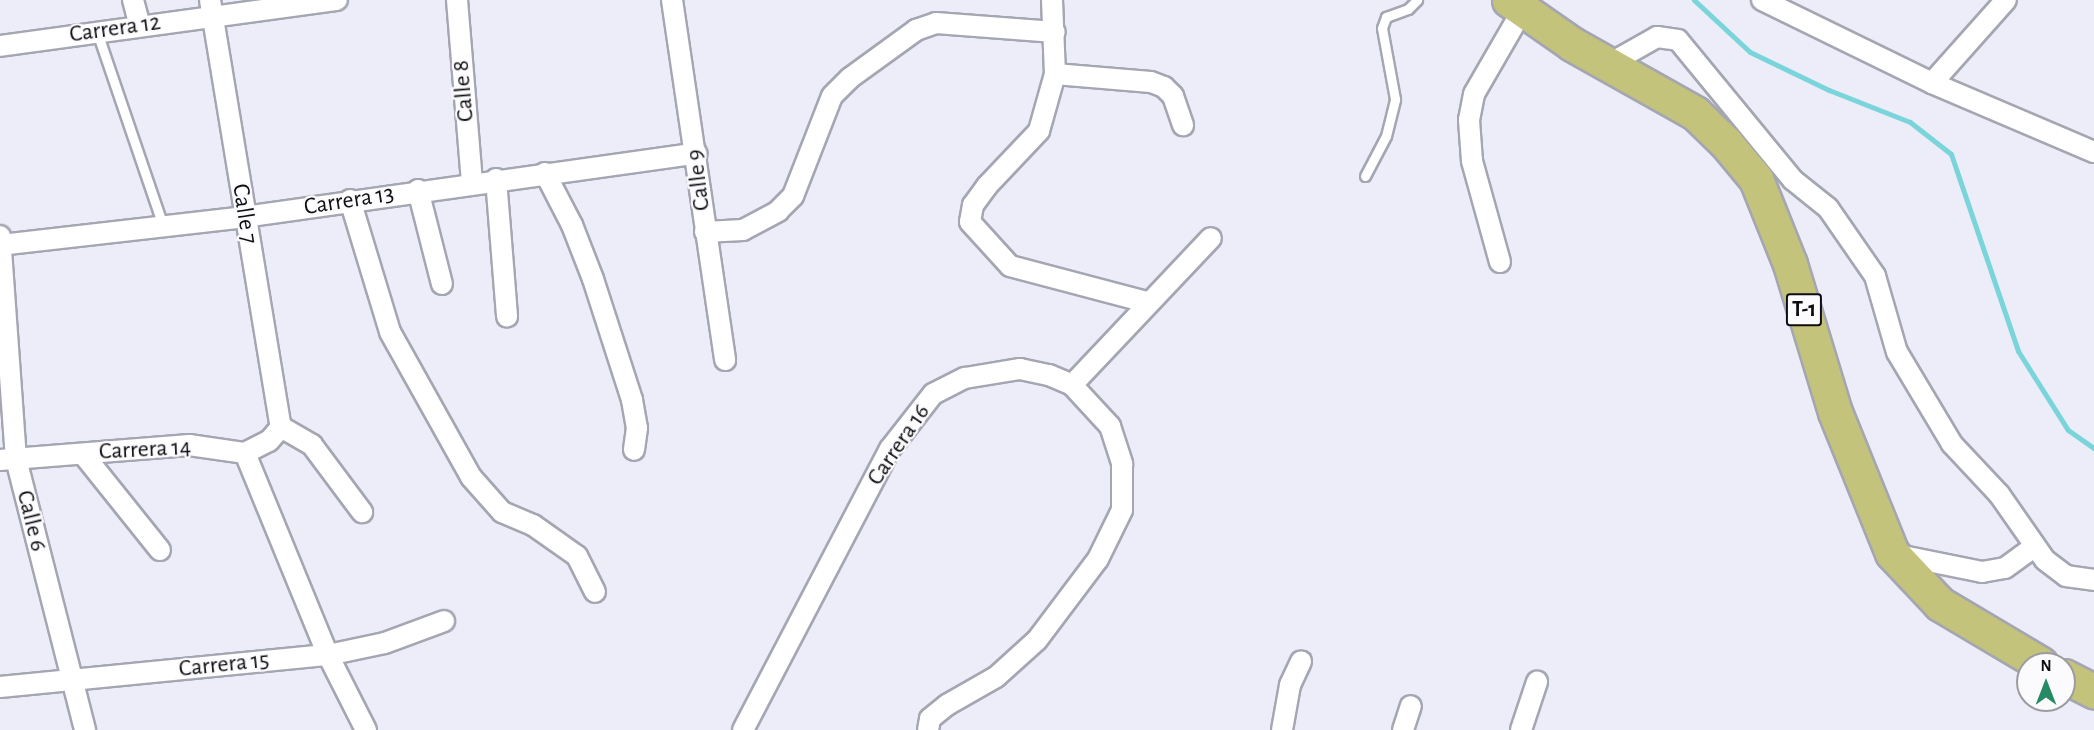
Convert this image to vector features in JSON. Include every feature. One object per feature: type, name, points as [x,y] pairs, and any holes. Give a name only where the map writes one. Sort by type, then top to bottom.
[{"type":"highway","name":"T-1","points":[[1516,5],[1572,44],[1611,63],[1695,113],[1726,142],[1756,179],[1790,264],[1835,412],[1892,553],[1940,604],[2021,652]]},
{"type":"highway","points":[[2076,682],[2094,691]]},
{"type":"street","points":[[133,0],[140,26]]},
{"type":"street","name":"Carrera 12","points":[[0,46],[140,26],[212,8],[337,0]]},
{"type":"street","name":"Calle 8","points":[[457,0],[472,182]]},
{"type":"street","name":"Calle 9","points":[[672,0],[697,153],[705,232],[725,360]]},
{"type":"street","points":[[1052,0],[1056,32],[1056,74],[1039,131],[987,186],[974,205],[970,222],[1010,266],[1146,302]]},
{"type":"street","points":[[1762,0],[1932,83],[2094,152]]},
{"type":"street","points":[[1932,83],[2006,0]]},
{"type":"street","points":[[1500,262],[1472,161],[1469,120],[1474,94],[1516,5]]},
{"type":"street","name":"Calle 7","points":[[212,8],[244,217],[281,427]]},
{"type":"street","points":[[705,232],[743,230],[778,211],[793,196],[832,96],[850,78],[916,30],[936,23],[1056,32]]},
{"type":"street","points":[[1611,63],[1657,37],[1678,40],[1794,180],[1828,208],[1875,276],[1897,352],[1922,398],[1952,444],[1999,494],[2034,547],[2066,576],[2094,580]]},
{"type":"street","points":[[1056,74],[1151,82],[1164,87],[1173,96],[1183,125]]},
{"type":"street","name":"Carrera 13","points":[[0,242],[244,217],[472,182],[697,153]]},
{"type":"street","points":[[545,173],[572,225],[593,279],[632,400],[637,428],[634,450]]},
{"type":"street","points":[[496,179],[507,317]]},
{"type":"street","points":[[418,190],[442,284]]},
{"type":"street","points":[[350,200],[390,332],[471,477],[502,512],[533,525],[577,556],[595,592]]},
{"type":"street","points":[[928,730],[930,719],[946,705],[996,677],[1038,640],[1098,559],[1122,510],[1122,464],[1110,426],[1072,385],[1146,302],[1211,238]]},
{"type":"street","name":"Calle 6","points":[[0,242],[8,459],[85,730]]},
{"type":"street","name":"Carrera 16","points":[[743,730],[890,449],[933,394],[965,378],[1020,369],[1072,385]]},
{"type":"street","points":[[362,512],[312,445],[281,427],[269,441],[245,453],[328,655],[366,730]]},
{"type":"street","name":"Carrera 14","points":[[8,459],[189,446],[245,453]]},
{"type":"street","points":[[83,454],[115,499],[160,550]]},
{"type":"street","points":[[1892,553],[1982,572],[2005,568],[2034,547]]},
{"type":"street","name":"Carrera 15","points":[[0,687],[328,655],[385,643],[444,621]]},
{"type":"street","points":[[1281,730],[1290,685],[1301,661]]},
{"type":"street","points":[[1521,730],[1537,682]]},
{"type":"street","points":[[1403,730],[1411,706]]},
{"type":"lane","points":[[1365,176],[1386,136],[1395,99],[1382,28],[1386,17],[1408,9],[1417,0]]},
{"type":"lane","points":[[97,32],[163,226]]},
{"type":"waterway","points":[[1694,0],[1750,52],[1829,90],[1910,122],[1951,154],[2018,351],[2068,430],[2094,448]]}]
